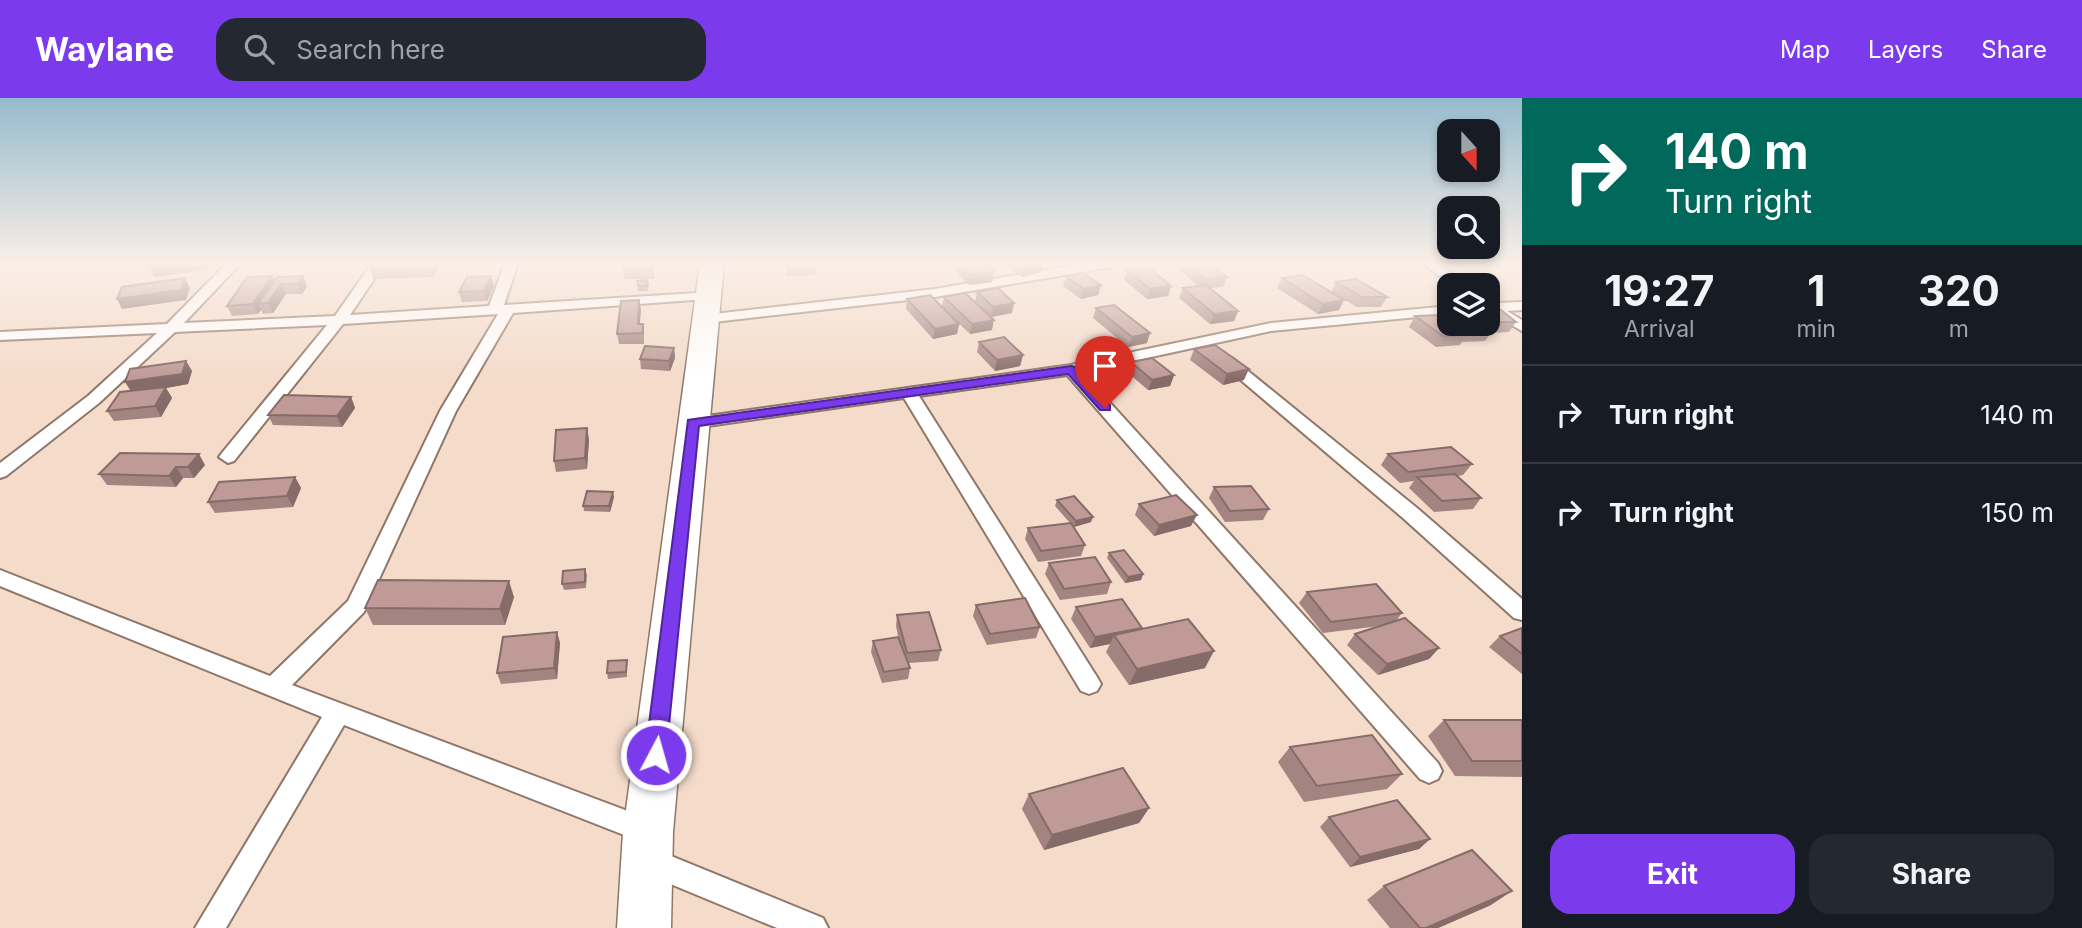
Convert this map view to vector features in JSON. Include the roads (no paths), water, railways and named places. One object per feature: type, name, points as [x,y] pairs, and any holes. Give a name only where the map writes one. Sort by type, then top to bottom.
[{"type":"highway","points":[[644,928],[647,846],[707,302]]},
{"type":"street","points":[[0,472],[49,439],[197,302]]},
{"type":"street","points":[[228,457],[352,302]]},
{"type":"street","points":[[274,688],[322,643],[356,606],[503,302]]},
{"type":"street","points":[[0,336],[339,320],[589,302]]},
{"type":"street","points":[[1500,306],[1522,306]]},
{"type":"street","points":[[693,423],[1071,370],[1270,327],[1437,311]]},
{"type":"street","points":[[1500,313],[1522,327]]},
{"type":"street","points":[[1202,340],[1410,513],[1522,612]]},
{"type":"street","points":[[1071,370],[1429,771]]},
{"type":"street","points":[[908,392],[1089,684]]},
{"type":"street","points":[[0,578],[338,713],[647,846],[813,928]]},
{"type":"street","points":[[210,928],[338,713]]}]
